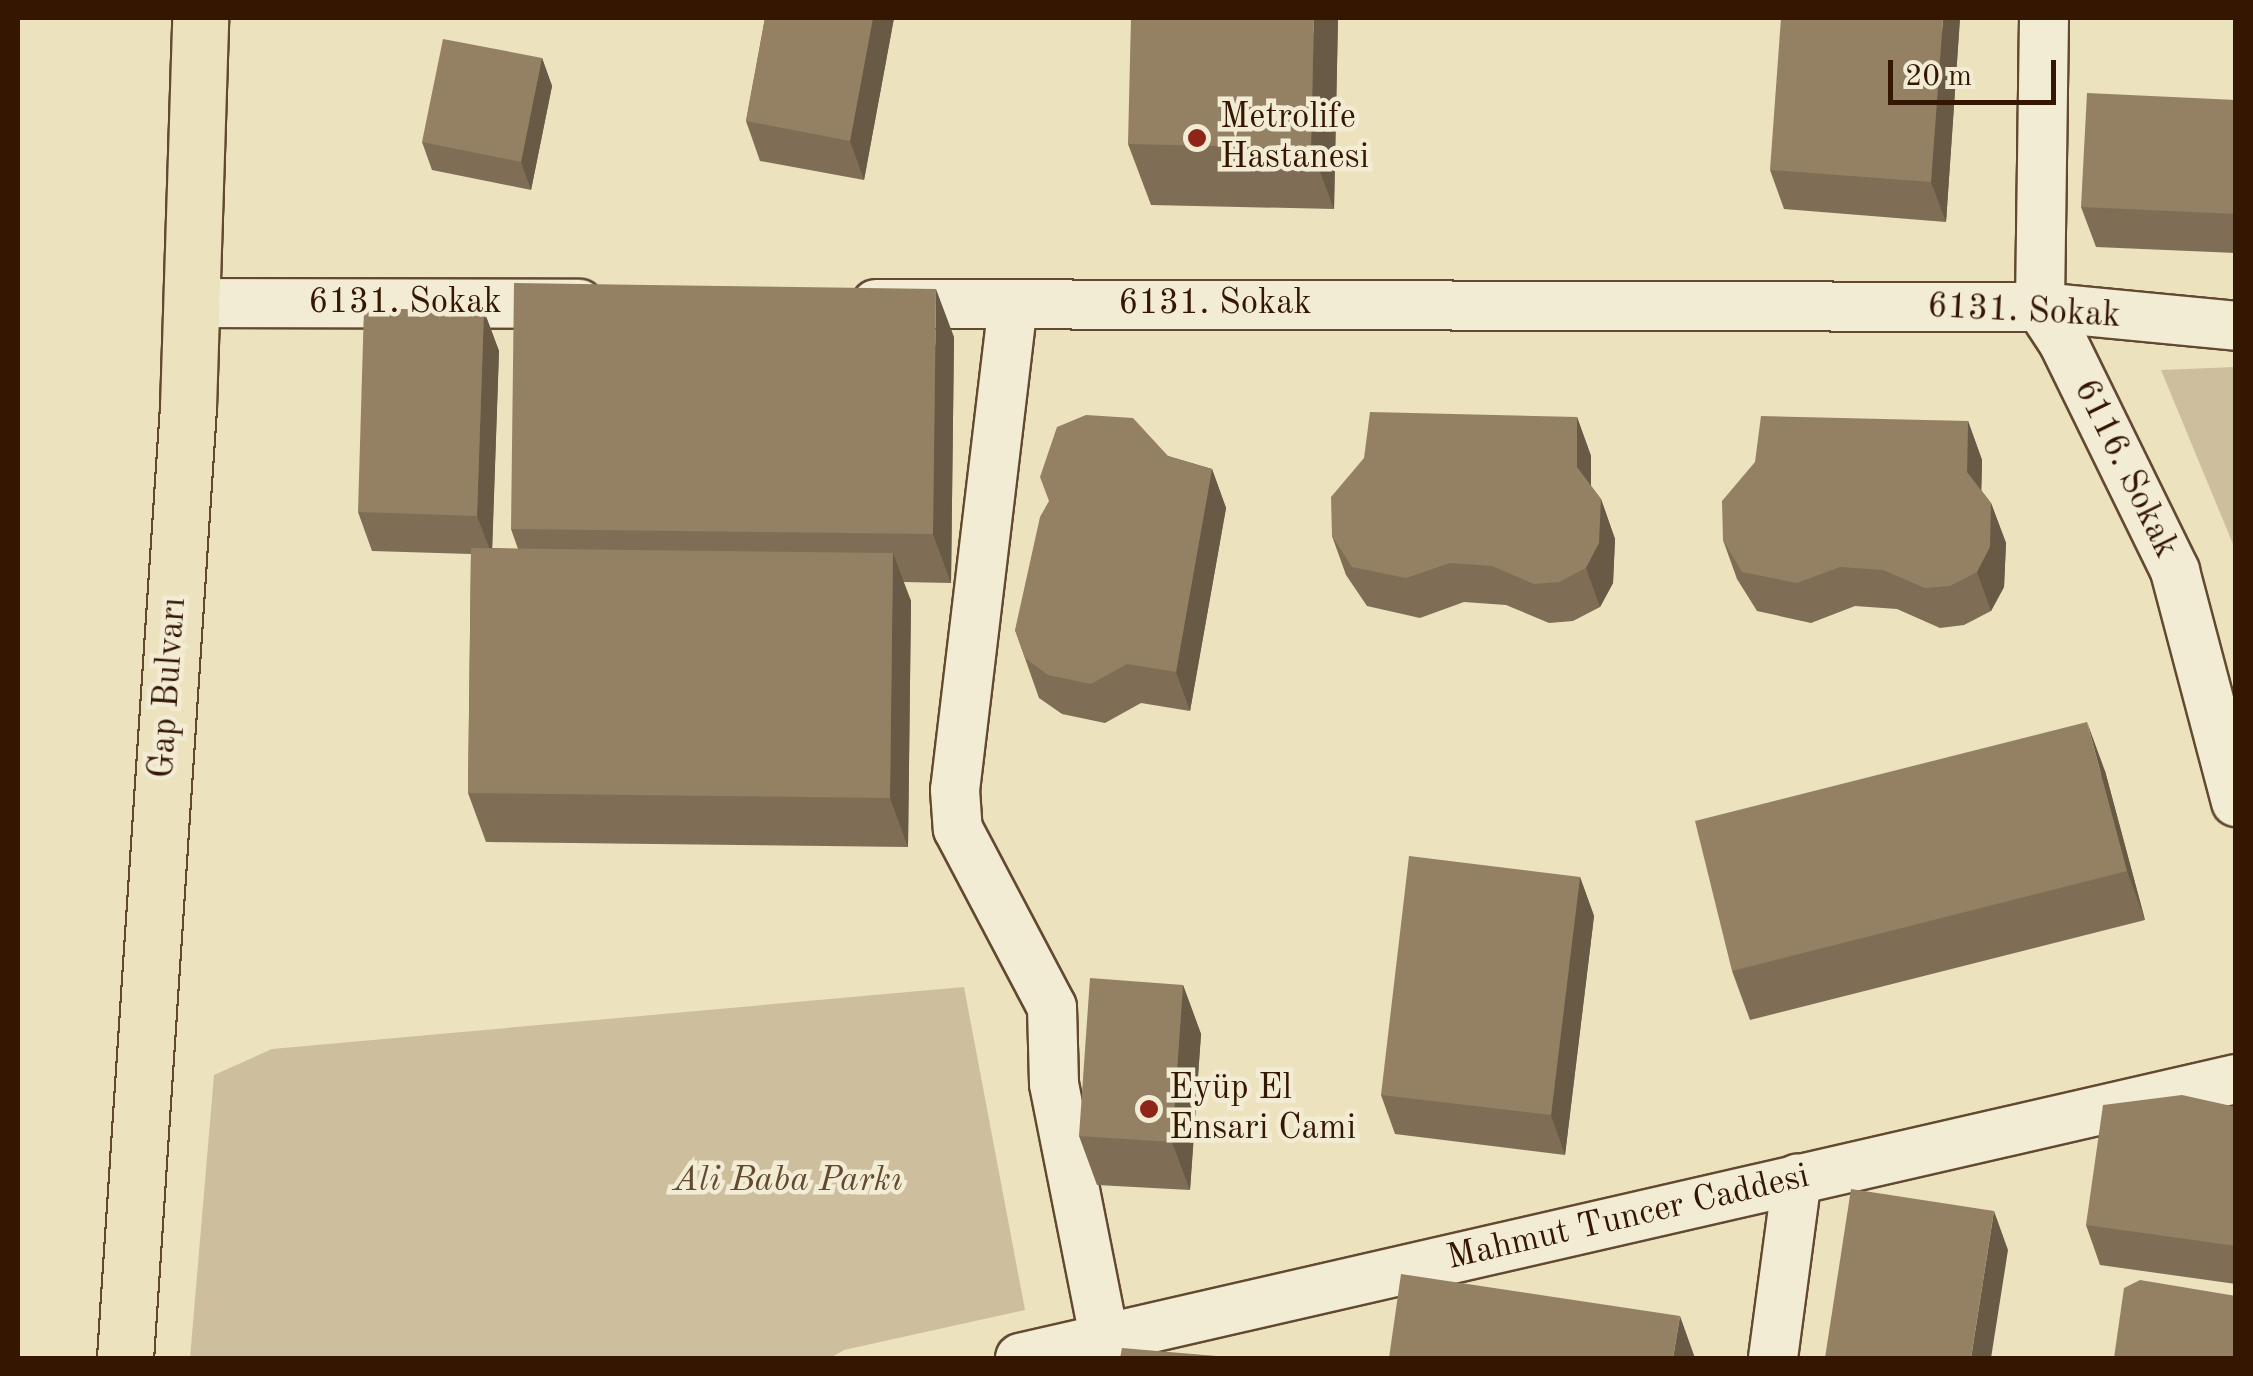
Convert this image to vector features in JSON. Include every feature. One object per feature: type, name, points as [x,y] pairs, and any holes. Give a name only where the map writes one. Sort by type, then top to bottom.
[{"type":"highway","name":"Gap Bulvarı","points":[[125,1358],[193,303],[200,18]]},
{"type":"street","points":[[2040,308],[2044,18]]},
{"type":"street","name":"6131. Sokak","points":[[193,303],[633,304]]},
{"type":"street","name":"6131. Sokak","points":[[832,304],[2040,308],[2236,326]]},
{"type":"street","points":[[1012,304],[956,790],[958,829],[1052,1007],[1054,1084],[1104,1337]]},
{"type":"street","name":"6116. Sokak","points":[[2040,308],[2063,342],[2175,571],[2236,802]]},
{"type":"street","name":"Mahmut Tuncer Caddesi","points":[[1020,1358],[2236,1080]]},
{"type":"street","points":[[1773,1358],[1798,1179]]},
{"type":"green space","points":[[2236,367],[2235,549],[2161,370]]},
{"type":"green space","name":"Ali Baba Parkı","points":[[964,987],[1025,1310],[844,1350],[830,1358],[190,1358],[214,1075],[272,1049]]},
{"type":"building","points":[[765,18],[873,18],[850,141],[746,121]]},
{"type":"building","points":[[1131,18],[1314,18],[1311,148],[1128,144]]},
{"type":"building","points":[[1781,18],[1943,18],[1931,182],[1770,170]]},
{"type":"building","points":[[443,39],[542,58],[521,162],[422,142]]},
{"type":"building","points":[[2087,93],[2236,100],[2236,214],[2081,207]]},
{"type":"building","points":[[514,283],[936,289],[933,534],[511,529]]},
{"type":"building","points":[[364,308],[484,311],[477,516],[358,512]]},
{"type":"building","points":[[1370,412],[1577,417],[1577,467],[1601,499],[1599,543],[1586,568],[1559,582],[1534,584],[1492,566],[1450,563],[1406,578],[1352,567],[1332,536],[1331,497],[1364,458]]},
{"type":"building","points":[[1086,415],[1133,418],[1168,456],[1212,469],[1176,672],[1127,664],[1091,684],[1048,675],[1025,658],[1015,630],[1040,517],[1049,501],[1040,477],[1057,427]]},
{"type":"building","points":[[1761,416],[1968,421],[1967,472],[1991,503],[1990,547],[1977,572],[1950,586],[1925,588],[1883,570],[1840,567],[1797,583],[1742,572],[1723,540],[1722,501],[1755,462]]},
{"type":"building","points":[[471,548],[893,553],[890,798],[468,793]]},
{"type":"building","points":[[2087,722],[2127,871],[1732,971],[1695,821]]},
{"type":"building","points":[[1409,856],[1580,877],[1551,1115],[1381,1095]]},
{"type":"building","points":[[1090,978],[1183,985],[1172,1142],[1079,1136]]},
{"type":"building","points":[[2182,1095],[2236,1107],[2236,1246],[2086,1225],[2103,1105]]},
{"type":"building","points":[[1851,1189],[1994,1211],[1971,1358],[1825,1358]]},
{"type":"building","points":[[1401,1274],[1680,1316],[1673,1358],[1389,1358]]},
{"type":"building","points":[[2140,1280],[2236,1296],[2236,1358],[2114,1358],[2124,1288]]},
{"type":"building","points":[[1122,1348],[1240,1358],[1120,1358]]},
{"type":"place","name":"Metrolife Hastanesi","points":[[1197,138]]},
{"type":"place","name":"Eyüp El Ensari Cami","points":[[1149,1109]]}]
